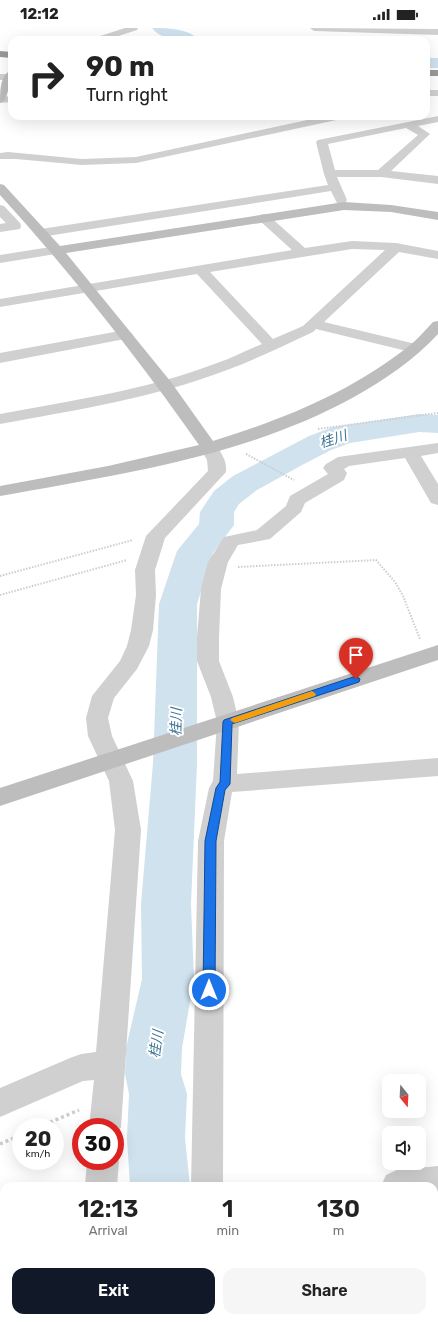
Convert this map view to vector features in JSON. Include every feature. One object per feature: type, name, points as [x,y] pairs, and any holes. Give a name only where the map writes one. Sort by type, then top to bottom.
[{"type":"street","points":[[109,36],[134,28]]},
{"type":"street","points":[[314,28],[438,32]]},
{"type":"street","points":[[0,100],[8,76]]},
{"type":"street","points":[[344,206],[330,174],[322,142],[438,119]]},
{"type":"street","points":[[0,156],[80,162],[136,160],[322,120]]},
{"type":"street","points":[[381,173],[426,134],[408,125]]},
{"type":"street","points":[[330,174],[381,173],[438,180]]},
{"type":"street","points":[[41,233],[336,187]]},
{"type":"street","points":[[0,188],[57,250],[165,385],[214,454],[218,466],[211,479],[156,536],[145,570],[146,595],[142,630],[138,646],[129,664],[103,696],[97,718],[100,736],[121,781],[128,830],[106,1114]]},
{"type":"street","points":[[0,259],[344,206],[398,208],[438,216]]},
{"type":"street","points":[[0,209],[16,226],[0,228]]},
{"type":"street","points":[[264,218],[302,252]]},
{"type":"street","points":[[0,303],[302,252],[352,245],[396,247],[438,256]]},
{"type":"street","points":[[0,419],[165,385],[222,367],[308,328],[396,247]]},
{"type":"street","points":[[201,270],[271,345]]},
{"type":"street","points":[[312,324],[415,348]]},
{"type":"street","points":[[0,491],[138,465],[214,454],[332,403],[380,375],[415,348],[438,325]]},
{"type":"street","points":[[0,358],[125,335]]},
{"type":"street","points":[[225,784],[222,697],[208,661],[211,589],[216,568],[231,541],[262,535],[294,508],[297,500],[338,476],[338,473],[332,468],[344,462],[438,448]]},
{"type":"street","points":[[410,452],[438,499]]},
{"type":"street","points":[[0,797],[222,725],[433,654]]},
{"type":"street","points":[[207,1182],[211,841],[221,788],[225,784],[438,767]]},
{"type":"street","points":[[0,1103],[81,1068],[110,1064]]},
{"type":"street","points":[[102,1182],[103,1170]]},
{"type":"path","points":[[313,431],[340,425],[438,412]]},
{"type":"path","points":[[214,454],[234,458],[253,452]]},
{"type":"path","points":[[245,454],[296,481]]},
{"type":"path","points":[[0,576],[144,537],[156,536]]},
{"type":"path","points":[[0,595],[133,558],[149,557]]},
{"type":"path","points":[[216,568],[376,560],[395,582],[433,654]]},
{"type":"path","points":[[60,1118],[89,1106],[106,1114]]},
{"type":"path","points":[[0,1144],[12,1139]]},
{"type":"waterway","name":"桂川","points":[[160,28],[180,36]]},
{"type":"waterway","name":"桂川","points":[[430,63],[438,63]]},
{"type":"waterway","name":"桂川","points":[[160,1182],[156,1138],[158,1094],[153,1074],[154,1048],[168,979],[166,904],[175,763],[178,604],[195,551],[216,525],[217,512],[226,498],[245,483],[292,457],[320,443],[344,434],[419,423],[438,424]]},
{"type":"slow traffic","points":[[235,720],[312,694]]},
{"type":"route","points":[[209,990],[211,841],[221,788],[225,784],[228,722],[356,679]]}]
